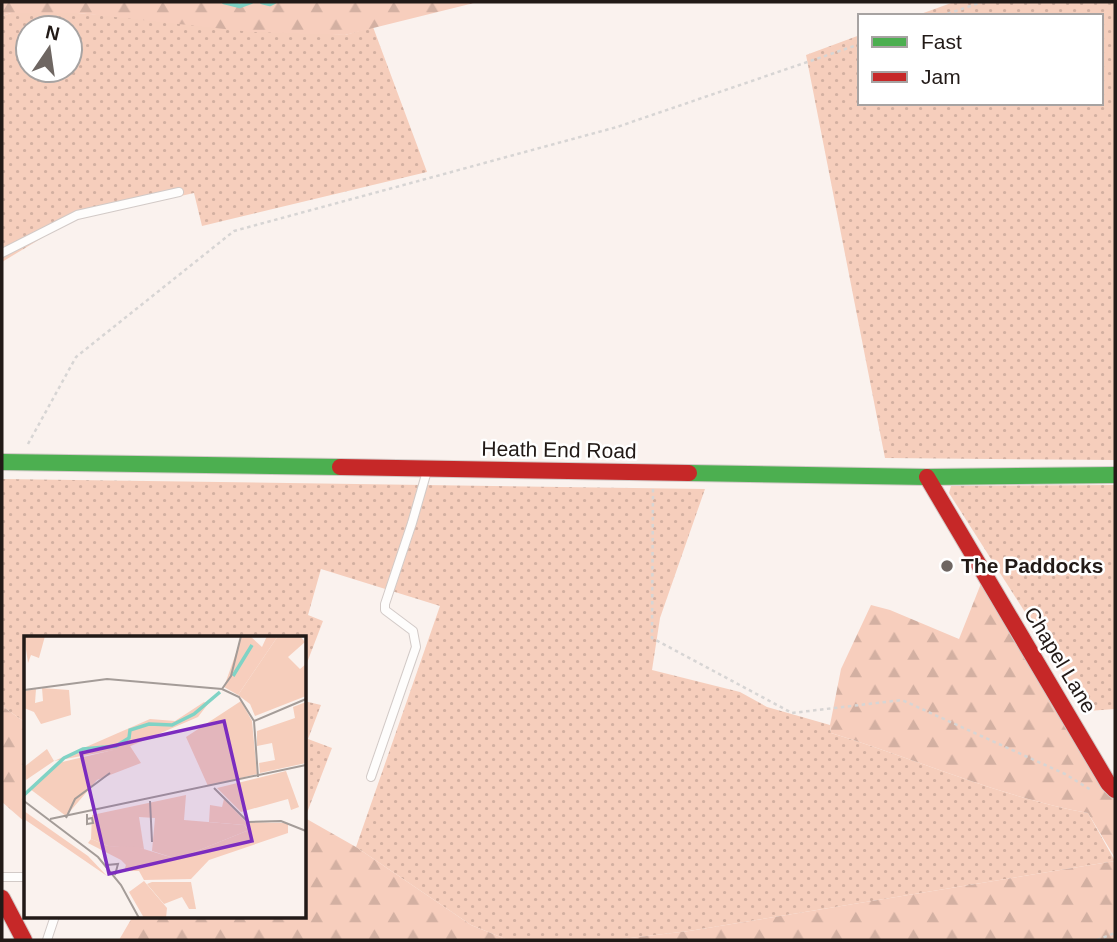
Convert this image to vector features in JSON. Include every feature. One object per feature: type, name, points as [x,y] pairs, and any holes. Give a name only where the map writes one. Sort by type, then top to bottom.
[{"type":"main road","name":"Heath End Road","points":[[2,462],[927,477],[1115,475]]},
{"type":"main road","name":"Chapel Lane","points":[[927,477],[1108,783],[1115,790]]},
{"type":"main road","points":[[2,898],[24,940]]},
{"type":"lane","points":[[2,253],[77,215],[179,191]]},
{"type":"lane","points":[[371,777],[416,647],[413,631],[388,614],[385,604],[428,468]]},
{"type":"lane","points":[[2,877],[24,877]]},
{"type":"lane","points":[[47,940],[54,918]]},
{"type":"path","points":[[947,14],[982,2]]},
{"type":"path","points":[[19,462],[76,357],[234,230],[617,127],[858,45]]},
{"type":"path","points":[[653,473],[652,638],[792,713],[902,700],[1065,774],[1097,794]]},
{"type":"path","points":[[1097,940],[1115,933]]},
{"type":"shaded area","points":[[954,2],[1115,2],[1115,460],[885,458],[806,55],[858,36],[858,105],[1103,105],[1103,14],[921,14]]},
{"type":"shaded area","points":[[11,13],[78,13],[345,35],[373,27],[427,172],[202,226],[194,193],[70,221],[2,262],[2,16]]},
{"type":"shaded area","points":[[2,479],[705,489],[660,618],[652,670],[740,692],[767,707],[830,725],[831,733],[991,788],[1088,813],[1115,861],[689,931],[613,940],[508,940],[471,925],[356,847],[440,606],[321,569],[308,615],[323,621],[306,665],[306,636],[24,636],[24,722],[2,706]]},
{"type":"shaded area","points":[[1115,485],[1115,709],[1088,711],[949,493],[951,486]]},
{"type":"shaded area","points":[[306,701],[321,705],[308,739],[332,748],[306,815]]},
{"type":"green space","points":[[2,2],[478,2],[345,35],[252,32],[78,13],[11,13],[2,16]]},
{"type":"green space","points":[[982,581],[1115,798],[1115,858],[1088,813],[991,788],[831,733],[830,725],[841,669],[871,605],[890,610],[959,639]]},
{"type":"green space","points":[[2,706],[24,722],[24,821],[2,802]]},
{"type":"green space","points":[[306,819],[356,847],[471,925],[508,940],[119,940],[132,918],[306,918]]},
{"type":"green space","points":[[1115,861],[1115,940],[613,940],[689,931]]},
{"type":"waterway","points":[[224,2],[240,6],[251,2]]},
{"type":"waterway","points":[[262,2],[274,2]]},
{"type":"traffic: fast","points":[[2,462],[340,467]]},
{"type":"traffic: fast","points":[[689,473],[927,477],[1115,475]]},
{"type":"traffic: jam","points":[[340,467],[689,473]]},
{"type":"traffic: jam","points":[[927,477],[1108,783],[1115,790]]},
{"type":"traffic: jam","points":[[2,898],[24,940]]},
{"type":"place","name":"The Paddocks","points":[[947,566]]}]
